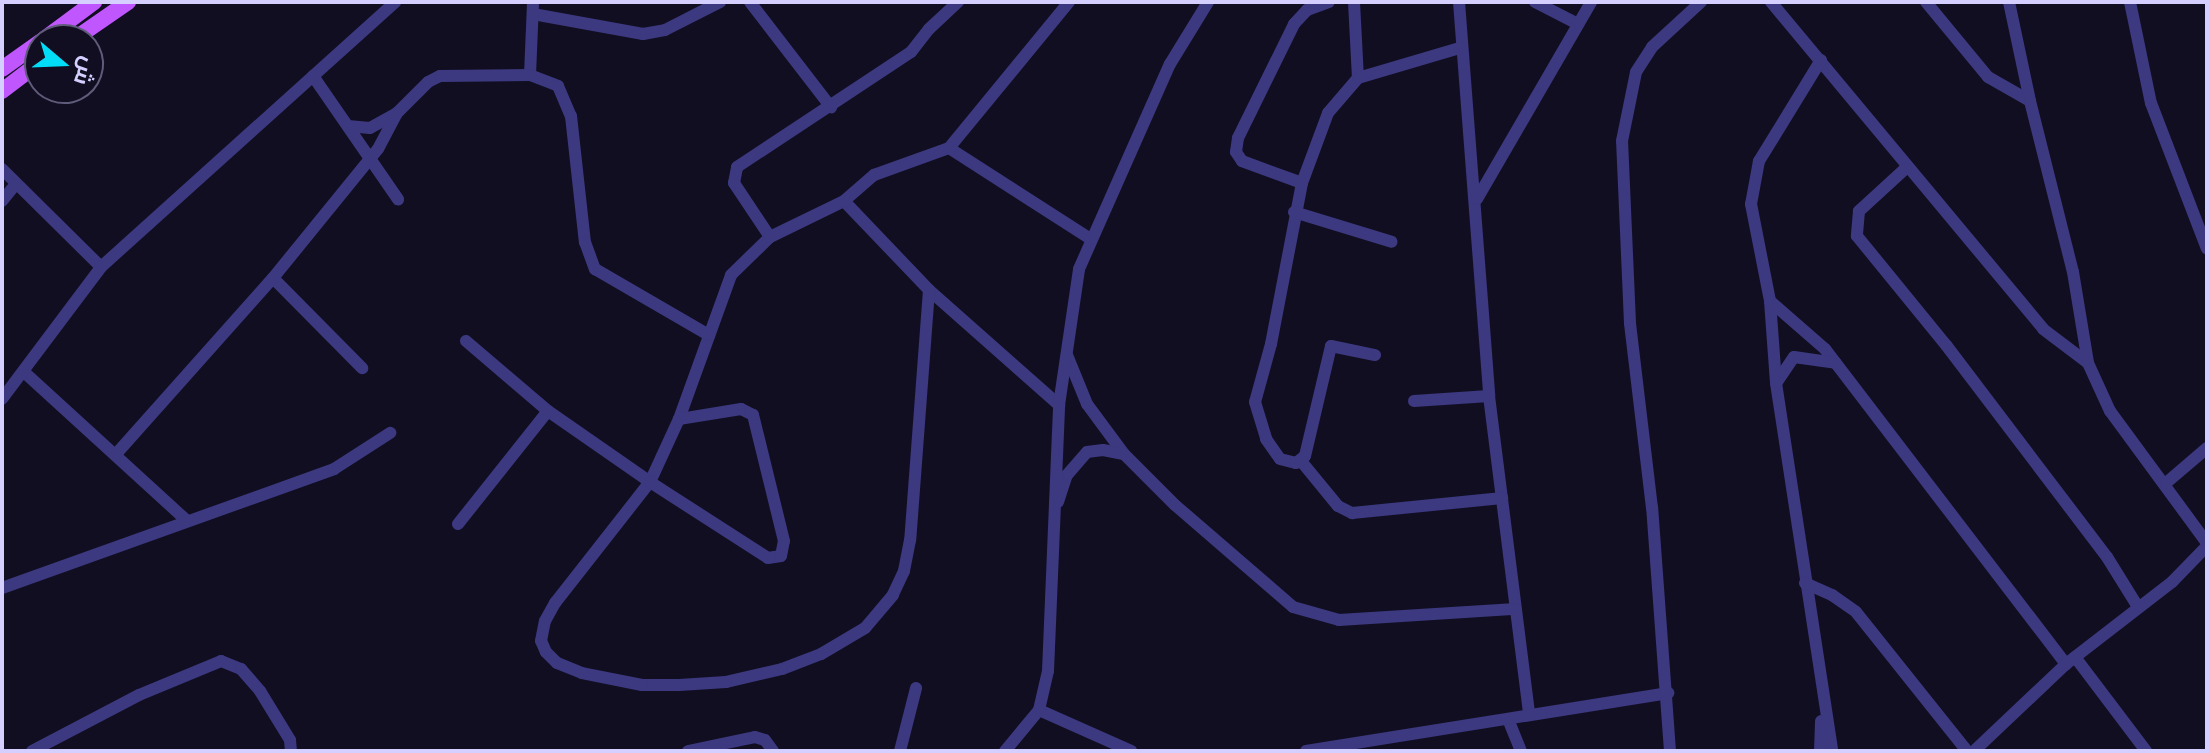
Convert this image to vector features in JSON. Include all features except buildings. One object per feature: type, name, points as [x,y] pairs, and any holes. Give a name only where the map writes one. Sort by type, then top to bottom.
[{"type":"main road","points":[[65,24],[94,2]]},
{"type":"main road","points":[[96,24],[128,2]]},
{"type":"main road","points":[[2,69],[24,54]]},
{"type":"main road","points":[[2,91],[24,74]]},
{"type":"street","points":[[2,399],[101,267],[395,2]]},
{"type":"street","points":[[530,75],[533,8],[643,34],[665,30],[720,2]]},
{"type":"street","points":[[750,2],[831,107]]},
{"type":"street","points":[[770,237],[734,183],[737,167],[911,52],[929,29],[958,2]]},
{"type":"street","points":[[929,290],[907,555],[893,595],[865,628],[795,664],[726,682],[642,685],[582,673],[557,663],[546,652],[541,641],[545,621],[650,482],[679,419],[731,275],[770,237],[844,201],[874,175],[949,148],[1069,2]]},
{"type":"street","points":[[1005,751],[1039,710],[1050,653],[1059,405],[1079,269],[1089,238],[1170,64],[1208,2]]},
{"type":"street","points":[[1302,183],[1242,161],[1236,152],[1238,138],[1294,24],[1307,10],[1329,2]]},
{"type":"street","points":[[1341,2],[1354,2],[1358,78]]},
{"type":"street","points":[[1459,2],[1460,48],[1477,199],[1489,396],[1529,714]]},
{"type":"street","points":[[1535,2],[1578,24]]},
{"type":"street","points":[[1477,199],[1591,2]]},
{"type":"street","points":[[1670,751],[1652,508],[1630,323],[1622,141],[1636,72],[1652,47],[1701,2]]},
{"type":"street","points":[[1771,2],[2043,329],[2088,363]]},
{"type":"street","points":[[1926,2],[1988,77],[2030,101]]},
{"type":"street","points":[[1974,751],[2070,660],[2172,582],[2207,545],[2166,483],[2110,411],[2088,363],[2073,272],[2030,101],[2009,2]]},
{"type":"street","points":[[2130,2],[2151,103],[2207,249]]},
{"type":"street","points":[[1375,355],[1335,345],[1329,349],[1307,451],[1301,461],[1290,464],[1280,459],[1266,439],[1255,402],[1271,344],[1294,212],[1328,113],[1358,78],[1460,48]]},
{"type":"street","points":[[1821,60],[1759,161],[1752,187],[1752,218],[1770,301],[1776,383],[1832,751]]},
{"type":"street","points":[[117,453],[273,278],[369,160],[397,113],[428,82],[440,76],[530,75],[558,86],[568,106],[585,242],[595,269],[709,335]]},
{"type":"street","points":[[313,76],[398,199]]},
{"type":"street","points":[[348,126],[370,128],[397,113]]},
{"type":"street","points":[[949,148],[1089,238]]},
{"type":"street","points":[[1906,168],[1859,211],[1857,236],[1946,345],[2107,557],[2138,607]]},
{"type":"street","points":[[2,169],[101,267]]},
{"type":"street","points":[[2,201],[15,185]]},
{"type":"street","points":[[844,201],[929,290],[1059,405]]},
{"type":"street","points":[[1294,212],[1392,242]]},
{"type":"street","points":[[273,278],[362,368]]},
{"type":"street","points":[[1770,301],[1836,363],[2070,660],[2146,751]]},
{"type":"street","points":[[466,341],[548,411],[650,482],[768,558],[781,556],[784,541],[753,415],[741,409],[679,419]]},
{"type":"street","points":[[1066,351],[1087,404],[1124,454],[1270,590],[1293,607],[1314,616],[1339,620],[1516,609]]},
{"type":"street","points":[[1776,383],[1794,357],[1836,363]]},
{"type":"street","points":[[24,372],[117,453],[187,521]]},
{"type":"street","points":[[1414,401],[1489,396]]},
{"type":"street","points":[[458,524],[548,411]]},
{"type":"street","points":[[2,588],[334,469],[390,433]]},
{"type":"street","points":[[2166,483],[2207,448]]},
{"type":"street","points":[[1054,514],[1067,475],[1077,459],[1087,452],[1124,454]]},
{"type":"street","points":[[1301,461],[1338,506],[1352,513],[1502,498]]},
{"type":"street","points":[[1805,583],[1832,595],[1856,612],[1967,751]]},
{"type":"street","points":[[32,751],[139,695],[221,661],[241,669],[260,691],[290,740],[291,751]]},
{"type":"street","points":[[900,751],[916,688]]},
{"type":"street","points":[[1306,751],[1388,745],[1529,714],[1668,693]]},
{"type":"street","points":[[1820,751],[1822,698]]},
{"type":"street","points":[[1039,710],[1131,751]]},
{"type":"street","points":[[1508,719],[1521,751]]},
{"type":"street","points":[[688,751],[755,737],[765,740],[773,751]]}]
